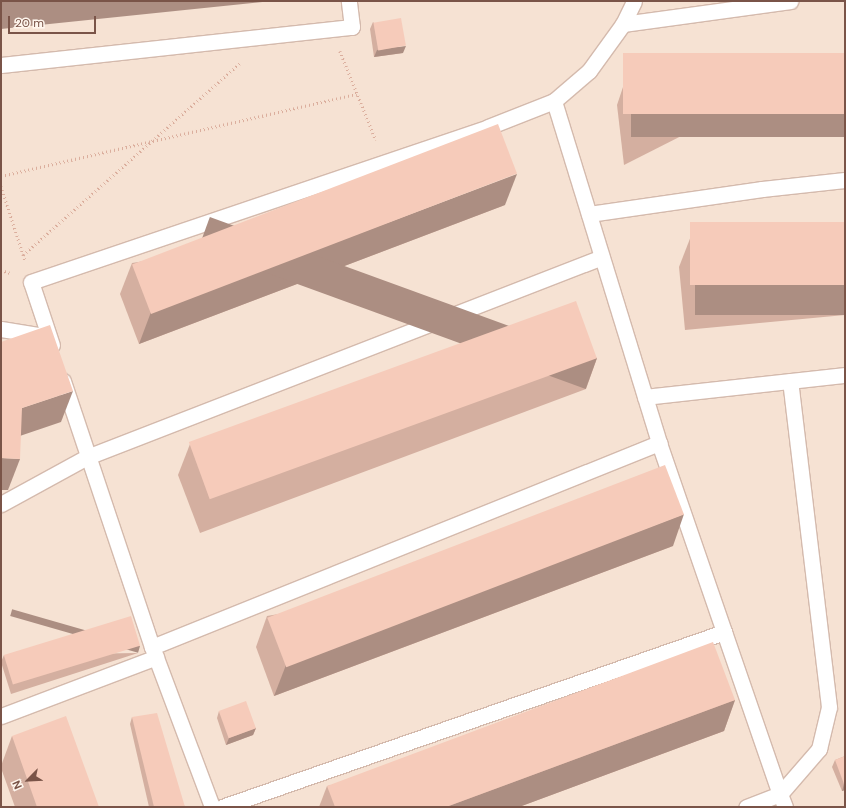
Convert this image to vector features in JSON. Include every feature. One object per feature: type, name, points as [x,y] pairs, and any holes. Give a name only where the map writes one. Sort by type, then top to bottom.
[{"type":"lane","points":[[1,65],[352,27],[349,1]]},
{"type":"lane","points":[[212,807],[154,652],[87,458],[31,282],[488,127],[554,101],[588,71],[623,24],[634,1]]},
{"type":"lane","points":[[623,24],[790,1]]},
{"type":"lane","points":[[554,101],[659,443],[783,800]]},
{"type":"lane","points":[[589,214],[762,189],[845,180]]},
{"type":"lane","points":[[1,504],[87,458],[602,257]]},
{"type":"lane","points":[[1,329],[49,337]]},
{"type":"lane","points":[[645,397],[845,375]]},
{"type":"lane","points":[[746,807],[783,800],[819,749],[829,707],[790,381]]},
{"type":"lane","points":[[1,716],[659,443]]},
{"type":"lane","points":[[222,807],[724,632]]},
{"type":"path","points":[[331,30],[385,162]]},
{"type":"path","points":[[23,255],[269,36]]},
{"type":"path","points":[[1,176],[357,94]]},
{"type":"path","points":[[1,186],[31,282]]},
{"type":"shaded area","points":[[1,1],[845,1],[845,807],[1,807]]},
{"type":"building","points":[[401,18],[406,46],[378,50],[373,23]]},
{"type":"building","points":[[623,53],[845,53],[845,114],[623,114]]},
{"type":"building","points":[[498,124],[517,173],[151,314],[132,264]]},
{"type":"building","points":[[690,222],[845,222],[845,285],[690,285]]},
{"type":"building","points":[[576,301],[597,358],[210,499],[189,442]]},
{"type":"building","points":[[50,325],[73,391],[22,408],[20,459],[1,458],[1,342]]},
{"type":"building","points":[[665,465],[684,514],[286,667],[267,618]]},
{"type":"building","points":[[131,616],[140,646],[13,685],[4,655]]},
{"type":"building","points":[[713,642],[735,700],[446,807],[335,807],[327,786]]},
{"type":"building","points":[[246,701],[256,728],[229,738],[219,711]]},
{"type":"building","points":[[157,713],[185,807],[154,807],[132,717]]},
{"type":"building","points":[[66,716],[99,807],[37,807],[12,736]]},
{"type":"building","points":[[845,756],[845,784],[844,784],[835,760]]}]
